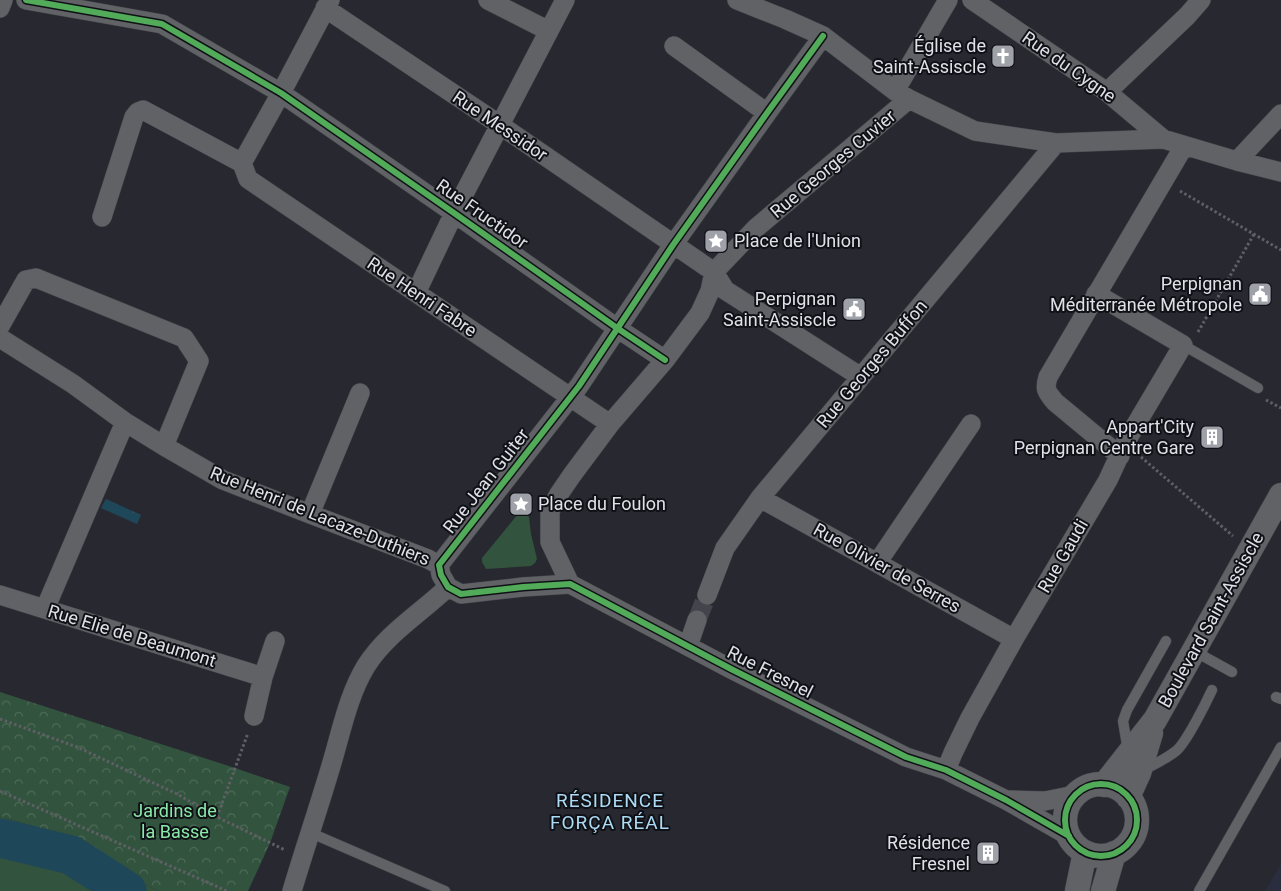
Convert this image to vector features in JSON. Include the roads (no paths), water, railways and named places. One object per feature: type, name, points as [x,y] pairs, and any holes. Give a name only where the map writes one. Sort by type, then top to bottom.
[{"type":"street","points":[[0,8],[3,0]]},
{"type":"street","name":"Rue Fructidor","points":[[26,0],[162,24],[281,94],[665,360]]},
{"type":"street","points":[[488,0],[549,31]]},
{"type":"street","points":[[416,293],[454,213],[565,0]]},
{"type":"street","points":[[737,0],[823,36],[902,95],[975,131],[1056,143],[1163,139],[1237,162],[1281,172]]},
{"type":"street","name":"Rue Georges Cuvier","points":[[714,272],[756,228],[902,95],[948,0]]},
{"type":"street","name":"Rue du Cygne","points":[[972,0],[1107,92],[1163,139]]},
{"type":"street","points":[[1107,92],[1192,3]]},
{"type":"street","points":[[102,216],[134,117],[143,110],[242,163],[281,94],[327,4]]},
{"type":"street","name":"Rue Messidor","points":[[327,4],[673,245]]},
{"type":"street","points":[[823,36],[673,245],[714,272],[725,290],[861,377]]},
{"type":"street","points":[[674,46],[766,113]]},
{"type":"street","points":[[1237,162],[1281,114]]},
{"type":"street","name":"Rue Georges Buffon","points":[[707,595],[725,548],[760,498],[1056,143]]},
{"type":"street","points":[[1120,456],[1055,402],[1046,392],[1046,385],[1048,377],[1184,146]]},
{"type":"street","name":"Rue Henri Fabre","points":[[242,163],[248,179],[610,424]]},
{"type":"street","name":"Rue Jean Guiter","points":[[439,565],[580,386],[673,245]]},
{"type":"street","points":[[439,565],[440,575],[448,587],[461,594],[570,584],[550,542],[550,512],[558,494],[610,424],[665,360],[700,313],[710,291],[714,272]]},
{"type":"street","points":[[0,326],[26,280],[36,278],[184,338],[199,361],[164,446]]},
{"type":"street","points":[[1096,294],[1190,339]]},
{"type":"street","name":"Rue Henri de Lacaze-Duthiers","points":[[0,338],[73,384],[125,422],[224,480],[428,559],[439,565]]},
{"type":"street","name":"Rue Gaudi","points":[[946,770],[952,753],[970,718],[1014,639],[1103,488],[1126,443],[1190,339]]},
{"type":"street","points":[[310,514],[360,394]]},
{"type":"street","points":[[45,609],[125,422]]},
{"type":"street","points":[[877,563],[971,424]]},
{"type":"street","name":"Boulevard Saint-Assiscle","points":[[1128,797],[1134,763],[1155,720],[1281,495]]},
{"type":"street","name":"Rue Olivier de Serres","points":[[760,498],[1014,639]]},
{"type":"street","name":"Rue Fresnel","points":[[570,584],[906,757],[946,770],[1006,800],[1077,844]]},
{"type":"street","points":[[292,891],[352,696],[366,666],[389,637],[448,587]]},
{"type":"street","name":"Rue Elie de Beaumont","points":[[0,595],[264,676]]},
{"type":"street","points":[[688,646],[696,620]]},
{"type":"street","points":[[254,716],[274,641]]},
{"type":"street","name":"Boulevard Saint-Assiscle","points":[[1104,784],[1134,763]]},
{"type":"street","points":[[1104,784],[1113,786],[1128,797],[1134,806],[1137,818],[1136,829],[1132,839],[1124,848],[1114,854],[1104,856],[1094,855],[1077,844],[1066,826],[1066,815],[1069,804],[1075,795],[1094,785],[1104,784]]},
{"type":"street","name":"Rue Fresnel","points":[[1006,800],[1045,801],[1075,795]]},
{"type":"street","points":[[1077,844],[1077,891]]},
{"type":"street","points":[[1103,891],[1114,854]]},
{"type":"lane","points":[[1190,339],[1259,392]]},
{"type":"lane","points":[[1166,641],[1127,710],[1123,722],[1134,763],[1167,758],[1178,750],[1212,690]]},
{"type":"lane","points":[[1194,650],[1232,672]]},
{"type":"lane","points":[[1199,891],[1281,746]]},
{"type":"lane","points":[[311,833],[444,891]]},
{"type":"water","points":[[106,499],[141,515],[137,524],[101,508]]},
{"type":"waterway","points":[[0,838],[71,855],[127,891]]},
{"type":"tunnel","points":[[697,620],[707,595]]},
{"type":"place","name":"Église de Saint-Assiscle","points":[[1003,56]]},
{"type":"place","name":"Place de l'Union","points":[[716,241]]},
{"type":"place","name":"Perpignan Méditerranée Métropole","points":[[1260,294]]},
{"type":"place","name":"Perpignan Saint-Assiscle","points":[[854,309]]},
{"type":"place","name":"Appart'City Perpignan Centre Gare","points":[[1212,437]]},
{"type":"place","name":"Place du Foulon","points":[[521,504]]},
{"type":"place","name":"Résidence Fresnel","points":[[988,853]]},
{"type":"district","name":"RÉSIDENCE FORÇA RÉAL","points":[[610,811]]},
{"type":"park label","name":"Jardins de la Basse","points":[[175,821]]}]
